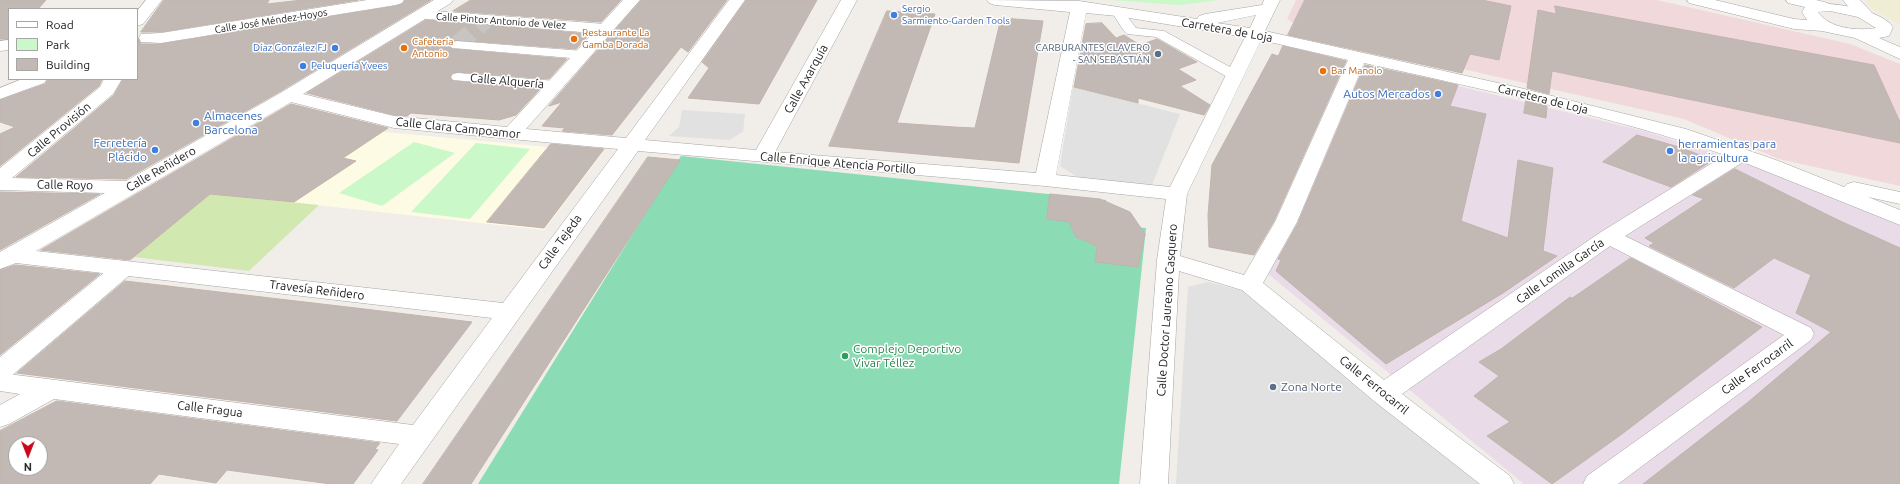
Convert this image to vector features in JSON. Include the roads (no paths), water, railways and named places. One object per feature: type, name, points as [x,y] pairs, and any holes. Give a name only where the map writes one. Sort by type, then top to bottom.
[{"type":"street","points":[[138,20],[154,0]]},
{"type":"street","name":"Calle José Méndez-Hoyos","points":[[140,39],[161,38],[396,0]]},
{"type":"street","name":"Calle Reñidero","points":[[6,258],[288,96],[445,0]]},
{"type":"street","points":[[512,133],[632,0]]},
{"type":"street","name":"Calle Tejeda","points":[[385,484],[737,0]]},
{"type":"street","name":"Calle Axarquía","points":[[762,157],[849,0]]},
{"type":"street","points":[[995,0],[1079,6],[1175,21],[1224,17],[1271,4],[1274,19],[1293,37],[1334,51]]},
{"type":"street","points":[[1794,0],[1864,13],[1878,20],[1885,27],[1883,32]]},
{"type":"street","points":[[1851,0],[1864,13]]},
{"type":"street","points":[[1703,2],[1780,13],[1825,6]]},
{"type":"street","points":[[1703,2],[1794,24],[1826,26],[1862,35],[1900,54]]},
{"type":"street","name":"Calle Doctor Laureano Casquero","points":[[1154,484],[1168,260],[1177,194],[1271,4]]},
{"type":"street","points":[[1045,180],[1079,6]]},
{"type":"street","points":[[1825,6],[1812,17],[1826,26]]},
{"type":"street","name":"Calle Pintor Antonio de Velez","points":[[422,15],[605,29]]},
{"type":"street","name":"Carretera de Loja","points":[[1175,21],[1256,34],[1334,51],[1523,94],[1679,133],[1769,164],[1900,218]]},
{"type":"street","points":[[1862,35],[1883,32],[1900,46]]},
{"type":"street","points":[[1168,260],[1250,285],[1286,222],[1358,57]]},
{"type":"street","points":[[0,94],[35,80]]},
{"type":"street","name":"Calle Provisión","points":[[0,178],[107,90],[112,80]]},
{"type":"street","name":"Calle Clara Campoamor","points":[[288,96],[394,122],[631,144]]},
{"type":"street","name":"Calle Enrique Atencia Portillo","points":[[631,144],[762,157],[1045,180],[1177,194]]},
{"type":"street","name":"Calle Lomilla García","points":[[1384,394],[1609,237],[1740,154]]},
{"type":"street","points":[[1769,164],[1859,190],[1900,198]]},
{"type":"street","name":"Calle Royo","points":[[0,184],[130,187]]},
{"type":"street","name":"Calle Ferrocarril","points":[[1597,484],[1802,334],[1609,237]]},
{"type":"street","name":"Travesía Reñidero","points":[[6,258],[124,268],[510,312]]},
{"type":"street","points":[[0,371],[124,268]]},
{"type":"street","name":"Calle Ferrocarril","points":[[1250,285],[1384,394],[1500,484]]},
{"type":"street","name":"Calle Fragua","points":[[0,382],[420,436]]},
{"type":"street","points":[[0,417],[50,389]]},
{"type":"lane","points":[[1117,11],[1128,28],[1132,31],[1159,34],[1236,76]]},
{"type":"lane","points":[[457,45],[583,55]]},
{"type":"lane","name":"Calle Alquería","points":[[458,77],[556,85]]},
{"type":"tunnel","points":[[457,45],[485,20]]},
{"type":"place","name":"Sergio Sarmiento-Garden Tools","points":[[894,15]]},
{"type":"place","name":"Restaurante La Gamba Dorada","points":[[574,39]]},
{"type":"place","name":"Díaz González FJ","points":[[335,48]]},
{"type":"place","name":"Cafetería Antonio","points":[[404,48]]},
{"type":"place","name":"CARBURANTES CLAVERO - SAN SEBASTIÁN","points":[[1158,54]]},
{"type":"place","name":"Peluquería Yvees","points":[[303,66]]},
{"type":"place","name":"Bar Manolo","points":[[1323,71]]},
{"type":"place","name":"Autos Mercados","points":[[1438,94]]},
{"type":"place","name":"Almacenes Barcelona","points":[[196,123]]},
{"type":"place","name":"Ferretería Plácido","points":[[155,150]]},
{"type":"place","name":"herramientas para la agricultura","points":[[1670,151]]},
{"type":"place","name":"Complejo Deportivo Vivar Téllez","points":[[845,356]]},
{"type":"place","name":"Zona Norte","points":[[1273,387]]}]
